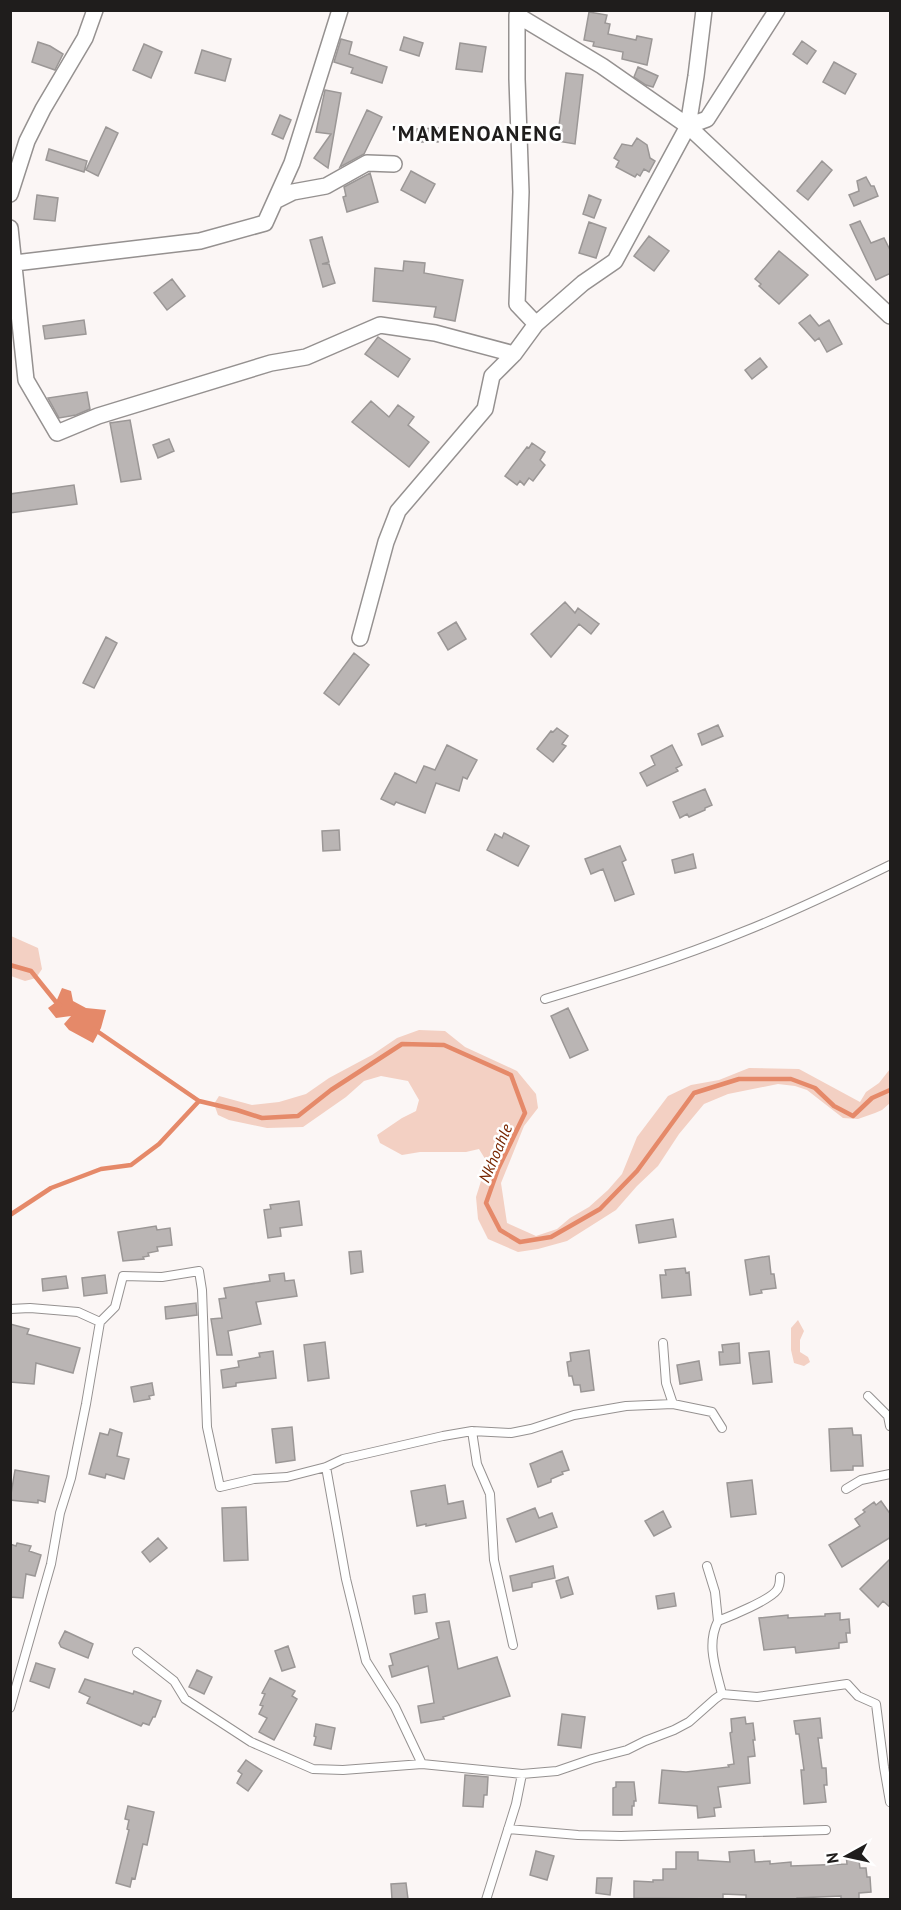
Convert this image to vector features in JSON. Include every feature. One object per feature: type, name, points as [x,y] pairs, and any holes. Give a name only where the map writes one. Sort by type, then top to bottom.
[{"type":"street","points":[[10,194],[27,141],[85,38],[95,10]]},
{"type":"street","points":[[15,263],[200,242],[265,223],[292,163],[340,10]]},
{"type":"street","points":[[360,638],[386,542],[398,511],[485,409],[492,376],[514,354],[536,324],[583,283],[615,261],[688,126],[704,10]]},
{"type":"street","points":[[688,126],[707,119],[777,10]]},
{"type":"street","points":[[536,324],[517,304],[521,192],[517,15],[602,66],[688,126],[891,316]]},
{"type":"street","points":[[275,201],[293,192],[326,186],[367,163],[394,164]]},
{"type":"street","points":[[10,228],[15,263],[16,339],[26,380],[57,433],[98,416],[271,363],[306,357],[380,325],[435,333],[514,354]]},
{"type":"lane","points":[[544,999],[637,971],[741,933],[891,865]]},
{"type":"lane","points":[[10,1708],[51,1564],[60,1513],[71,1478],[84,1415],[100,1322],[115,1307],[123,1276],[162,1276],[199,1271],[202,1290],[207,1427],[220,1487],[254,1479],[287,1477],[326,1467],[343,1459],[472,1431],[511,1433],[574,1415],[626,1406],[673,1404],[712,1412],[722,1428]]},
{"type":"lane","points":[[10,1309],[30,1308],[78,1312],[100,1322]]},
{"type":"lane","points":[[663,1343],[666,1383],[673,1404]]},
{"type":"lane","points":[[868,1396],[888,1416],[891,1426]]},
{"type":"lane","points":[[472,1431],[477,1464],[490,1494],[494,1560],[513,1645]]},
{"type":"lane","points":[[326,1467],[346,1579],[366,1662],[395,1707],[422,1764]]},
{"type":"lane","points":[[846,1489],[861,1480],[891,1474]]},
{"type":"lane","points":[[706,1566],[715,1592],[718,1621],[712,1633],[712,1657],[722,1694]]},
{"type":"lane","points":[[718,1621],[742,1612],[772,1595],[779,1588],[780,1577]]},
{"type":"lane","points":[[137,1652],[174,1681],[185,1699],[204,1713],[251,1742],[313,1769],[343,1770],[422,1764],[522,1774],[557,1771],[627,1750],[689,1722],[722,1694],[757,1697],[847,1683],[858,1696],[876,1704],[891,1802]]},
{"type":"lane","points":[[486,1899],[516,1804],[522,1774]]},
{"type":"lane","points":[[508,1828],[578,1835],[621,1836],[826,1830]]},
{"type":"shaded area","points":[[11,936],[38,948],[42,969],[36,978],[25,981],[11,976]]},
{"type":"shaded area","points":[[62,988],[71,991],[73,1001],[86,1008],[106,1010],[101,1028],[93,1043],[69,1030],[64,1024],[71,1016],[56,1018],[48,1008],[56,1002]]},
{"type":"shaded area","points":[[419,1030],[445,1031],[465,1047],[517,1071],[536,1094],[538,1108],[524,1126],[501,1183],[507,1223],[536,1236],[557,1229],[589,1207],[608,1190],[622,1174],[637,1137],[668,1096],[691,1085],[719,1080],[749,1068],[799,1069],[860,1102],[866,1092],[879,1083],[890,1069],[890,1103],[882,1110],[858,1119],[843,1118],[807,1090],[795,1086],[778,1084],[728,1094],[704,1104],[679,1134],[658,1166],[616,1210],[567,1241],[518,1252],[488,1239],[478,1219],[476,1197],[487,1162],[479,1149],[466,1152],[420,1152],[402,1155],[380,1143],[377,1135],[416,1111],[419,1100],[408,1081],[381,1076],[364,1081],[346,1097],[303,1127],[267,1128],[229,1120],[218,1115],[214,1104],[219,1096],[252,1105],[279,1102],[306,1094],[397,1038]]},
{"type":"shaded area","points":[[798,1320],[804,1331],[800,1340],[800,1352],[808,1357],[810,1362],[804,1366],[794,1363],[791,1350],[791,1328]]},
{"type":"building","points":[[589,12],[607,15],[605,23],[610,24],[608,34],[636,40],[637,36],[652,39],[647,65],[622,59],[623,52],[593,46],[594,42],[584,40]]},
{"type":"building","points":[[404,37],[423,43],[419,56],[400,50]]},
{"type":"building","points":[[341,39],[352,42],[349,54],[387,67],[382,83],[351,73],[353,68],[334,62]]},
{"type":"building","points":[[802,41],[816,51],[807,64],[793,54]]},
{"type":"building","points":[[38,42],[63,54],[55,70],[32,62]]},
{"type":"building","points":[[460,43],[486,47],[482,72],[456,69]]},
{"type":"building","points":[[144,44],[162,52],[151,78],[133,70]]},
{"type":"building","points":[[202,50],[231,59],[225,81],[195,73]]},
{"type":"building","points":[[834,62],[856,74],[845,94],[823,82]]},
{"type":"building","points":[[638,67],[658,76],[653,87],[634,77]]},
{"type":"building","points":[[566,73],[583,75],[575,144],[557,141]]},
{"type":"building","points":[[325,90],[341,93],[328,168],[314,158],[331,134],[316,132]]},
{"type":"building","points":[[367,110],[382,117],[364,154],[340,167]]},
{"type":"building","points":[[280,115],[291,120],[283,139],[272,134]]},
{"type":"building","points":[[106,127],[118,133],[98,176],[86,170]]},
{"type":"building","points":[[438,128],[438,142],[418,142],[417,129]]},
{"type":"building","points":[[637,138],[647,145],[650,158],[655,161],[649,172],[644,169],[640,176],[637,174],[635,177],[616,167],[619,161],[614,158],[622,144],[632,146]]},
{"type":"building","points":[[49,149],[87,161],[84,172],[46,160]]},
{"type":"building","points":[[822,161],[832,170],[808,200],[797,191]]},
{"type":"building","points":[[411,171],[435,184],[425,203],[401,190]]},
{"type":"building","points":[[370,173],[378,202],[347,212],[343,197],[346,196],[344,187]]},
{"type":"building","points":[[866,177],[871,186],[874,186],[878,196],[854,206],[849,195],[859,191],[857,181]]},
{"type":"building","points":[[37,195],[58,198],[55,221],[34,219]]},
{"type":"building","points":[[589,195],[601,200],[594,218],[583,214]]},
{"type":"building","points":[[860,221],[871,243],[884,238],[891,252],[891,273],[876,280],[850,225]]},
{"type":"building","points":[[589,222],[606,228],[596,258],[579,253]]},
{"type":"building","points":[[649,236],[669,251],[654,271],[634,256]]},
{"type":"building","points":[[322,237],[329,262],[322,264],[329,264],[335,283],[323,287],[310,240]]},
{"type":"building","points":[[779,251],[808,275],[779,304],[759,286],[761,284],[755,279]]},
{"type":"building","points":[[404,261],[425,263],[424,273],[463,280],[455,321],[434,317],[436,307],[373,301],[375,268],[403,271]]},
{"type":"building","points":[[172,279],[185,296],[167,310],[154,293]]},
{"type":"building","points":[[810,315],[819,326],[829,320],[842,344],[827,352],[819,338],[815,341],[799,323]]},
{"type":"building","points":[[84,320],[86,334],[45,339],[43,326]]},
{"type":"building","points":[[378,337],[410,359],[398,377],[365,354]]},
{"type":"building","points":[[760,358],[767,367],[752,379],[745,370]]},
{"type":"building","points":[[87,392],[90,409],[76,415],[59,418],[48,398]]},
{"type":"building","points":[[371,401],[389,417],[398,405],[414,417],[408,425],[429,442],[409,467],[352,422]]},
{"type":"building","points":[[130,420],[141,479],[121,482],[110,423]]},
{"type":"building","points":[[169,439],[174,451],[158,458],[153,445]]},
{"type":"building","points":[[532,443],[545,452],[540,460],[545,465],[533,481],[529,478],[524,485],[520,481],[517,485],[505,476]]},
{"type":"building","points":[[74,485],[77,504],[10,513],[10,494]]},
{"type":"building","points":[[565,602],[575,613],[578,608],[599,624],[591,634],[579,624],[551,657],[531,634]]},
{"type":"building","points":[[456,622],[466,639],[448,650],[438,633]]},
{"type":"building","points":[[106,637],[117,643],[94,688],[83,683]]},
{"type":"building","points":[[354,653],[369,665],[339,705],[324,693]]},
{"type":"building","points":[[718,725],[723,736],[702,745],[698,734]]},
{"type":"building","points":[[557,728],[568,736],[562,744],[566,746],[553,762],[537,749],[551,731]]},
{"type":"building","points":[[447,745],[477,760],[467,779],[463,777],[459,791],[436,783],[425,813],[381,799],[395,773],[416,783],[424,766],[435,770]]},
{"type":"building","points":[[672,745],[682,765],[676,768],[678,771],[647,786],[640,773],[655,765],[651,756]]},
{"type":"building","points":[[705,789],[712,805],[689,817],[687,814],[680,818],[673,802]]},
{"type":"building","points":[[339,830],[340,850],[323,851],[322,831]]},
{"type":"building","points":[[504,833],[529,846],[518,866],[487,850],[495,834],[502,838]]},
{"type":"building","points":[[620,846],[626,860],[622,862],[634,894],[615,901],[603,869],[591,874],[585,859]]},
{"type":"building","points":[[693,854],[696,868],[675,873],[672,860]]},
{"type":"building","points":[[568,1008],[588,1050],[570,1058],[551,1016]]},
{"type":"building","points":[[299,1201],[302,1225],[280,1228],[281,1236],[268,1238],[264,1210],[271,1209],[270,1205]]},
{"type":"building","points":[[673,1219],[676,1237],[639,1243],[636,1225]]},
{"type":"building","points":[[156,1226],[157,1230],[170,1228],[172,1245],[157,1247],[158,1251],[148,1253],[149,1256],[143,1257],[144,1259],[123,1261],[118,1232]]},
{"type":"building","points":[[361,1251],[363,1272],[351,1274],[349,1252]]},
{"type":"building","points":[[769,1256],[771,1274],[774,1274],[776,1288],[761,1290],[762,1293],[750,1295],[745,1260]]},
{"type":"building","points":[[685,1268],[686,1273],[689,1272],[691,1295],[662,1298],[660,1275],[666,1275],[665,1270]]},
{"type":"building","points":[[284,1273],[285,1281],[294,1280],[297,1296],[256,1302],[261,1324],[228,1331],[232,1355],[217,1355],[211,1319],[222,1318],[219,1299],[226,1298],[224,1288],[270,1281],[269,1275]]},
{"type":"building","points":[[105,1275],[107,1293],[84,1296],[82,1278]]},
{"type":"building","points":[[66,1276],[68,1288],[43,1291],[42,1279]]},
{"type":"building","points":[[196,1303],[197,1315],[166,1319],[165,1307]]},
{"type":"building","points":[[10,1324],[29,1329],[27,1334],[80,1348],[73,1373],[36,1363],[34,1384],[10,1382]]},
{"type":"building","points":[[325,1342],[329,1378],[308,1381],[304,1345]]},
{"type":"building","points":[[739,1343],[740,1363],[720,1365],[719,1352],[723,1352],[722,1345]]},
{"type":"building","points":[[589,1350],[594,1390],[581,1392],[580,1385],[574,1385],[572,1376],[569,1376],[567,1362],[571,1361],[570,1353]]},
{"type":"building","points":[[273,1351],[276,1378],[236,1383],[236,1386],[223,1388],[221,1370],[239,1367],[238,1361],[260,1357],[259,1353]]},
{"type":"building","points":[[769,1351],[772,1382],[753,1384],[749,1353]]},
{"type":"building","points":[[699,1361],[702,1380],[680,1384],[677,1365]]},
{"type":"building","points":[[152,1383],[154,1395],[149,1396],[150,1399],[134,1402],[131,1387]]},
{"type":"building","points":[[292,1427],[295,1460],[276,1463],[272,1429]]},
{"type":"building","points":[[852,1428],[853,1435],[861,1435],[863,1466],[853,1466],[853,1470],[831,1471],[829,1429]]},
{"type":"building","points":[[110,1429],[122,1433],[117,1456],[129,1459],[124,1479],[106,1474],[105,1478],[89,1474],[100,1433],[108,1435]]},
{"type":"building","points":[[562,1451],[569,1470],[551,1479],[551,1482],[538,1487],[530,1464]]},
{"type":"building","points":[[15,1470],[49,1476],[45,1502],[10,1500]]},
{"type":"building","points":[[752,1480],[756,1514],[731,1517],[727,1483]]},
{"type":"building","points":[[445,1485],[448,1504],[463,1501],[466,1518],[417,1526],[411,1491]]},
{"type":"building","points":[[881,1501],[891,1515],[891,1537],[842,1567],[829,1545],[860,1526],[855,1519],[874,1502],[876,1505]]},
{"type":"building","points":[[246,1507],[248,1560],[224,1561],[222,1508]]},
{"type":"building","points":[[535,1508],[539,1518],[552,1513],[557,1527],[516,1542],[507,1519]]},
{"type":"building","points":[[663,1511],[671,1527],[654,1536],[645,1521]]},
{"type":"building","points":[[158,1538],[167,1548],[150,1562],[142,1552]]},
{"type":"building","points":[[17,1543],[31,1546],[29,1551],[41,1555],[35,1576],[26,1574],[23,1598],[10,1597],[10,1544],[16,1546]]},
{"type":"building","points":[[891,1558],[891,1608],[883,1601],[878,1607],[860,1589]]},
{"type":"building","points":[[553,1566],[555,1578],[532,1583],[532,1587],[513,1591],[510,1576]]},
{"type":"building","points":[[568,1577],[573,1594],[561,1598],[556,1581]]},
{"type":"building","points":[[674,1593],[676,1606],[658,1609],[656,1596]]},
{"type":"building","points":[[425,1594],[427,1612],[415,1614],[413,1596]]},
{"type":"building","points":[[840,1613],[840,1620],[849,1619],[850,1633],[846,1633],[847,1642],[839,1643],[839,1648],[796,1653],[795,1647],[764,1650],[759,1618],[788,1615],[788,1618],[825,1616],[825,1614]]},
{"type":"building","points":[[449,1621],[458,1669],[497,1657],[510,1696],[443,1717],[444,1719],[421,1723],[418,1706],[434,1703],[428,1666],[392,1677],[389,1666],[393,1665],[390,1654],[439,1638],[436,1623]]},
{"type":"building","points":[[65,1631],[93,1644],[88,1658],[61,1647],[59,1643]]},
{"type":"building","points":[[288,1646],[295,1667],[282,1671],[275,1651]]},
{"type":"building","points":[[36,1663],[55,1669],[49,1688],[30,1681]]},
{"type":"building","points":[[197,1670],[212,1677],[204,1694],[189,1687]]},
{"type":"building","points":[[270,1678],[295,1691],[292,1696],[297,1699],[274,1740],[259,1732],[267,1718],[259,1714],[265,1694],[262,1693]]},
{"type":"building","points":[[85,1679],[133,1694],[134,1691],[161,1701],[155,1717],[149,1725],[143,1723],[141,1726],[87,1703],[90,1697],[79,1692]]},
{"type":"building","points":[[562,1714],[585,1717],[581,1748],[558,1745]]},
{"type":"building","points":[[745,1717],[746,1724],[753,1723],[755,1740],[753,1740],[755,1756],[748,1757],[750,1783],[718,1787],[721,1807],[714,1808],[715,1816],[698,1818],[697,1806],[659,1803],[662,1770],[686,1772],[729,1767],[728,1765],[734,1764],[730,1733],[732,1732],[731,1719]]},
{"type":"building","points":[[820,1718],[822,1738],[818,1738],[822,1768],[826,1768],[827,1785],[824,1785],[826,1802],[804,1804],[801,1770],[804,1770],[799,1734],[796,1734],[794,1721]]},
{"type":"building","points":[[316,1724],[335,1728],[331,1749],[314,1745]]},
{"type":"building","points":[[246,1760],[262,1771],[248,1791],[237,1783],[242,1774],[238,1771]]},
{"type":"building","points":[[465,1775],[488,1777],[487,1795],[484,1795],[483,1807],[463,1806]]},
{"type":"building","points":[[616,1782],[634,1782],[636,1801],[632,1806],[632,1815],[613,1815],[613,1788],[616,1787]]},
{"type":"building","points":[[128,1806],[154,1812],[147,1845],[143,1844],[135,1879],[132,1878],[130,1887],[116,1883],[129,1830],[127,1829],[129,1820],[125,1819]]},
{"type":"building","points":[[754,1850],[755,1862],[770,1861],[770,1864],[791,1862],[791,1866],[847,1864],[846,1855],[858,1854],[860,1868],[866,1868],[867,1877],[870,1877],[871,1892],[859,1893],[859,1899],[841,1899],[841,1896],[746,1899],[746,1895],[723,1894],[723,1899],[634,1898],[634,1881],[663,1880],[663,1869],[676,1869],[676,1852],[698,1852],[698,1860],[730,1862],[729,1852]]},
{"type":"building","points":[[536,1851],[554,1856],[547,1880],[530,1875]]},
{"type":"building","points":[[597,1878],[612,1878],[610,1895],[596,1893]]},
{"type":"building","points":[[406,1883],[408,1899],[392,1899],[391,1884]]},
{"type":"waterway","name":"Nkhoahle","points":[[10,965],[31,971],[60,1005]]},
{"type":"waterway","name":"Nkhoahle","points":[[94,1029],[199,1101],[262,1118],[298,1116],[331,1090],[402,1044],[444,1045],[511,1075],[525,1113],[498,1169],[486,1203],[500,1230],[520,1242],[551,1237],[600,1209],[637,1171],[694,1093],[739,1079],[791,1079],[815,1088],[834,1106],[853,1116],[872,1098],[890,1090]]},
{"type":"waterway","points":[[10,1215],[51,1188],[101,1169],[131,1165],[159,1144],[199,1101]]},
{"type":"district","name":"'MAMENOANENG","points":[[477,133]]}]
